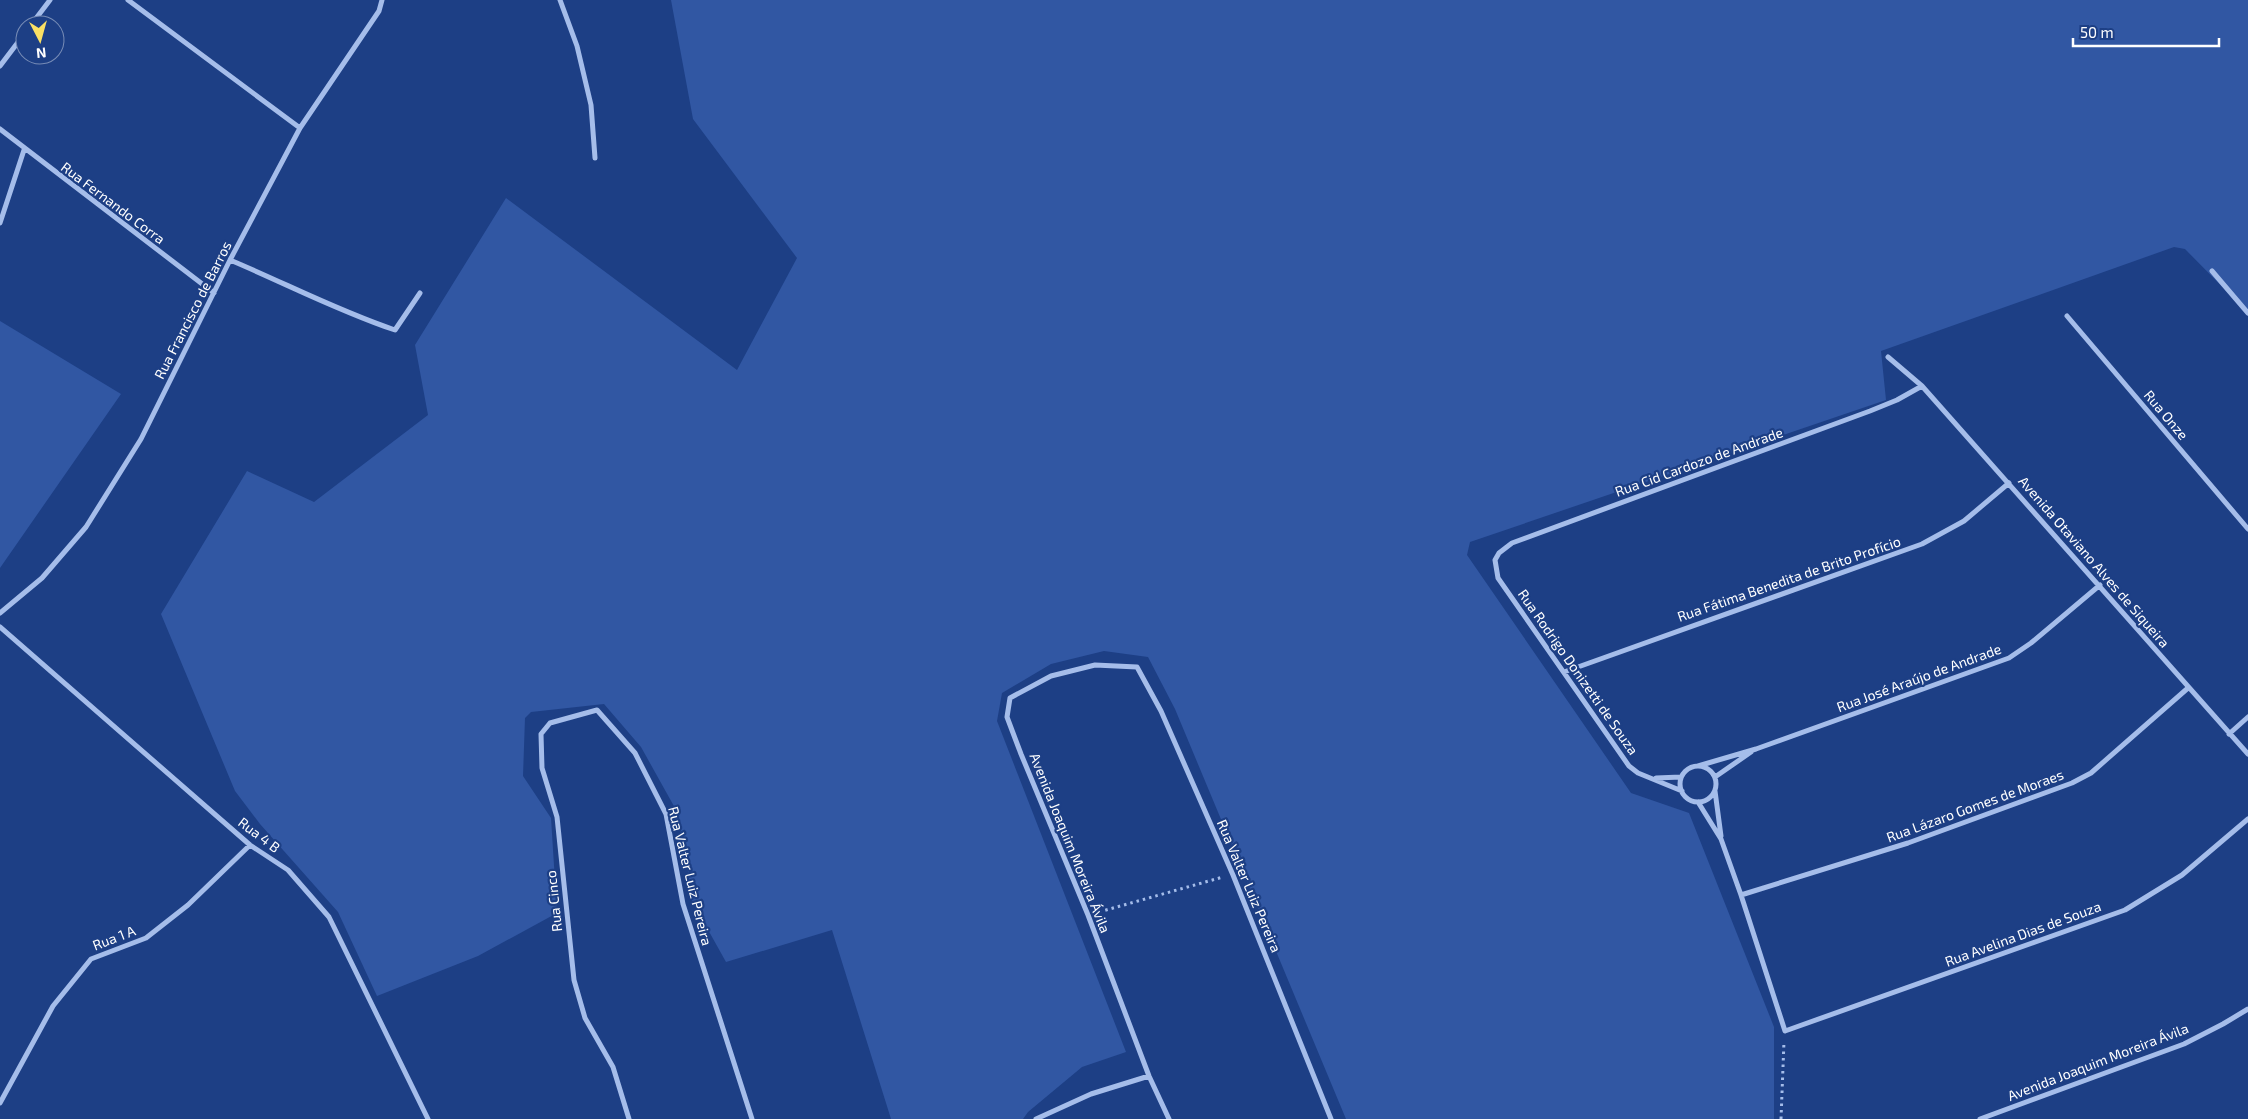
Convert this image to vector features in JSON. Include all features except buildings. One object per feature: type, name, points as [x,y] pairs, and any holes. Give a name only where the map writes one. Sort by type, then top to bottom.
[{"type":"street","points":[[39,15],[50,0]]},
{"type":"street","points":[[128,0],[300,128]]},
{"type":"street","name":"Rua Francisco de Barros","points":[[0,613],[42,578],[86,527],[140,439],[230,260],[300,128],[379,10],[382,0]]},
{"type":"street","points":[[560,0],[577,46],[591,105],[596,158]]},
{"type":"street","points":[[0,66],[15,46]]},
{"type":"street","name":"Rua Fernando Corra","points":[[0,130],[214,293]]},
{"type":"street","points":[[0,223],[24,150]]},
{"type":"street","points":[[230,260],[293,286],[356,317],[395,330],[420,293]]},
{"type":"street","points":[[2212,271],[2248,312]]},
{"type":"street","name":"Rua Onze","points":[[2067,316],[2248,529]]},
{"type":"street","name":"Avenida Otaviano Alves de Siqueira","points":[[1888,356],[1922,386],[2010,483],[2188,688],[2248,754]]},
{"type":"street","name":"Rua Cid Cardozo de Andrade","points":[[1495,568],[1495,560],[1499,553],[1512,543],[1870,412],[1922,386]]},
{"type":"street","name":"Rua Fátima Benedita de Brito Profício","points":[[1564,672],[1922,544],[1964,521],[2010,483]]},
{"type":"street","name":"Rua Rodrigo Donizetti de Souza","points":[[1495,568],[1498,578],[1629,766],[1638,773],[1682,791]]},
{"type":"street","name":"Rua José Araújo de Andrade","points":[[1698,766],[1756,749],[2009,658],[2031,643],[2100,585]]},
{"type":"street","name":"Rua 4 B","points":[[0,627],[250,845],[288,870],[329,917],[428,1119]]},
{"type":"street","name":"Avenida Joaquim Moreira Ávila","points":[[1136,667],[1095,665],[1051,676],[1010,698],[1007,717],[1020,754],[1088,916],[1149,1076],[1169,1119]]},
{"type":"street","name":"Rua Valter Luiz Pereira","points":[[1136,667],[1161,711],[1233,875],[1331,1119]]},
{"type":"street","name":"Rua Lázaro Gomes de Moraes","points":[[1741,894],[1908,843],[2072,783],[2091,773],[2188,688]]},
{"type":"street","name":"Rua Valter Luiz Pereira","points":[[597,710],[635,753],[666,814],[683,904],[752,1119]]},
{"type":"street","name":"Rua Cinco","points":[[597,710],[550,723],[541,734],[542,768],[557,817],[574,980],[585,1018],[613,1067],[629,1119]]},
{"type":"street","points":[[2229,734],[2248,717]]},
{"type":"street","name":"Rua José Araújo de Andrade","points":[[1715,777],[1756,749]]},
{"type":"street","points":[[1721,839],[1715,777],[1711,771],[1698,766],[1685,771],[1681,777],[1682,791],[1686,796],[1698,802],[1721,839],[1785,1030]]},
{"type":"street","name":"Rua Rodrigo Donizetti de Souza","points":[[1653,778],[1681,777]]},
{"type":"street","points":[[1698,802],[1711,796],[1715,791]]},
{"type":"street","name":"Rua Avelina Dias de Souza","points":[[1785,1030],[2125,910],[2182,875],[2248,819]]},
{"type":"street","name":"Rua 1 A","points":[[0,1103],[53,1006],[91,959],[146,938],[188,905],[250,845]]},
{"type":"street","name":"Avenida Joaquim Moreira Ávila","points":[[1980,1119],[2184,1044],[2248,1009]]},
{"type":"street","points":[[1036,1119],[1091,1094],[1149,1076]]},
{"type":"path","points":[[1088,916],[1233,875]]},
{"type":"path","points":[[1781,1119],[1785,1030]]},
{"type":"shaded area","points":[[671,0],[2248,0],[2248,313],[2185,249],[2174,247],[1881,351],[1886,400],[1470,542],[1467,555],[1631,793],[1689,813],[1774,1027],[1774,1119],[1346,1119],[1175,709],[1148,657],[1104,651],[1051,664],[1002,693],[997,721],[1126,1052],[1082,1067],[1028,1112],[1023,1119],[891,1119],[832,930],[726,962],[692,901],[685,851],[675,808],[641,747],[604,704],[531,712],[525,718],[523,776],[551,818],[557,913],[478,956],[377,996],[338,912],[260,824],[235,791],[161,614],[247,471],[314,502],[428,415],[415,345],[506,198],[737,370],[797,258],[693,119]]},
{"type":"shaded area","points":[[0,321],[121,394],[0,568]]}]
